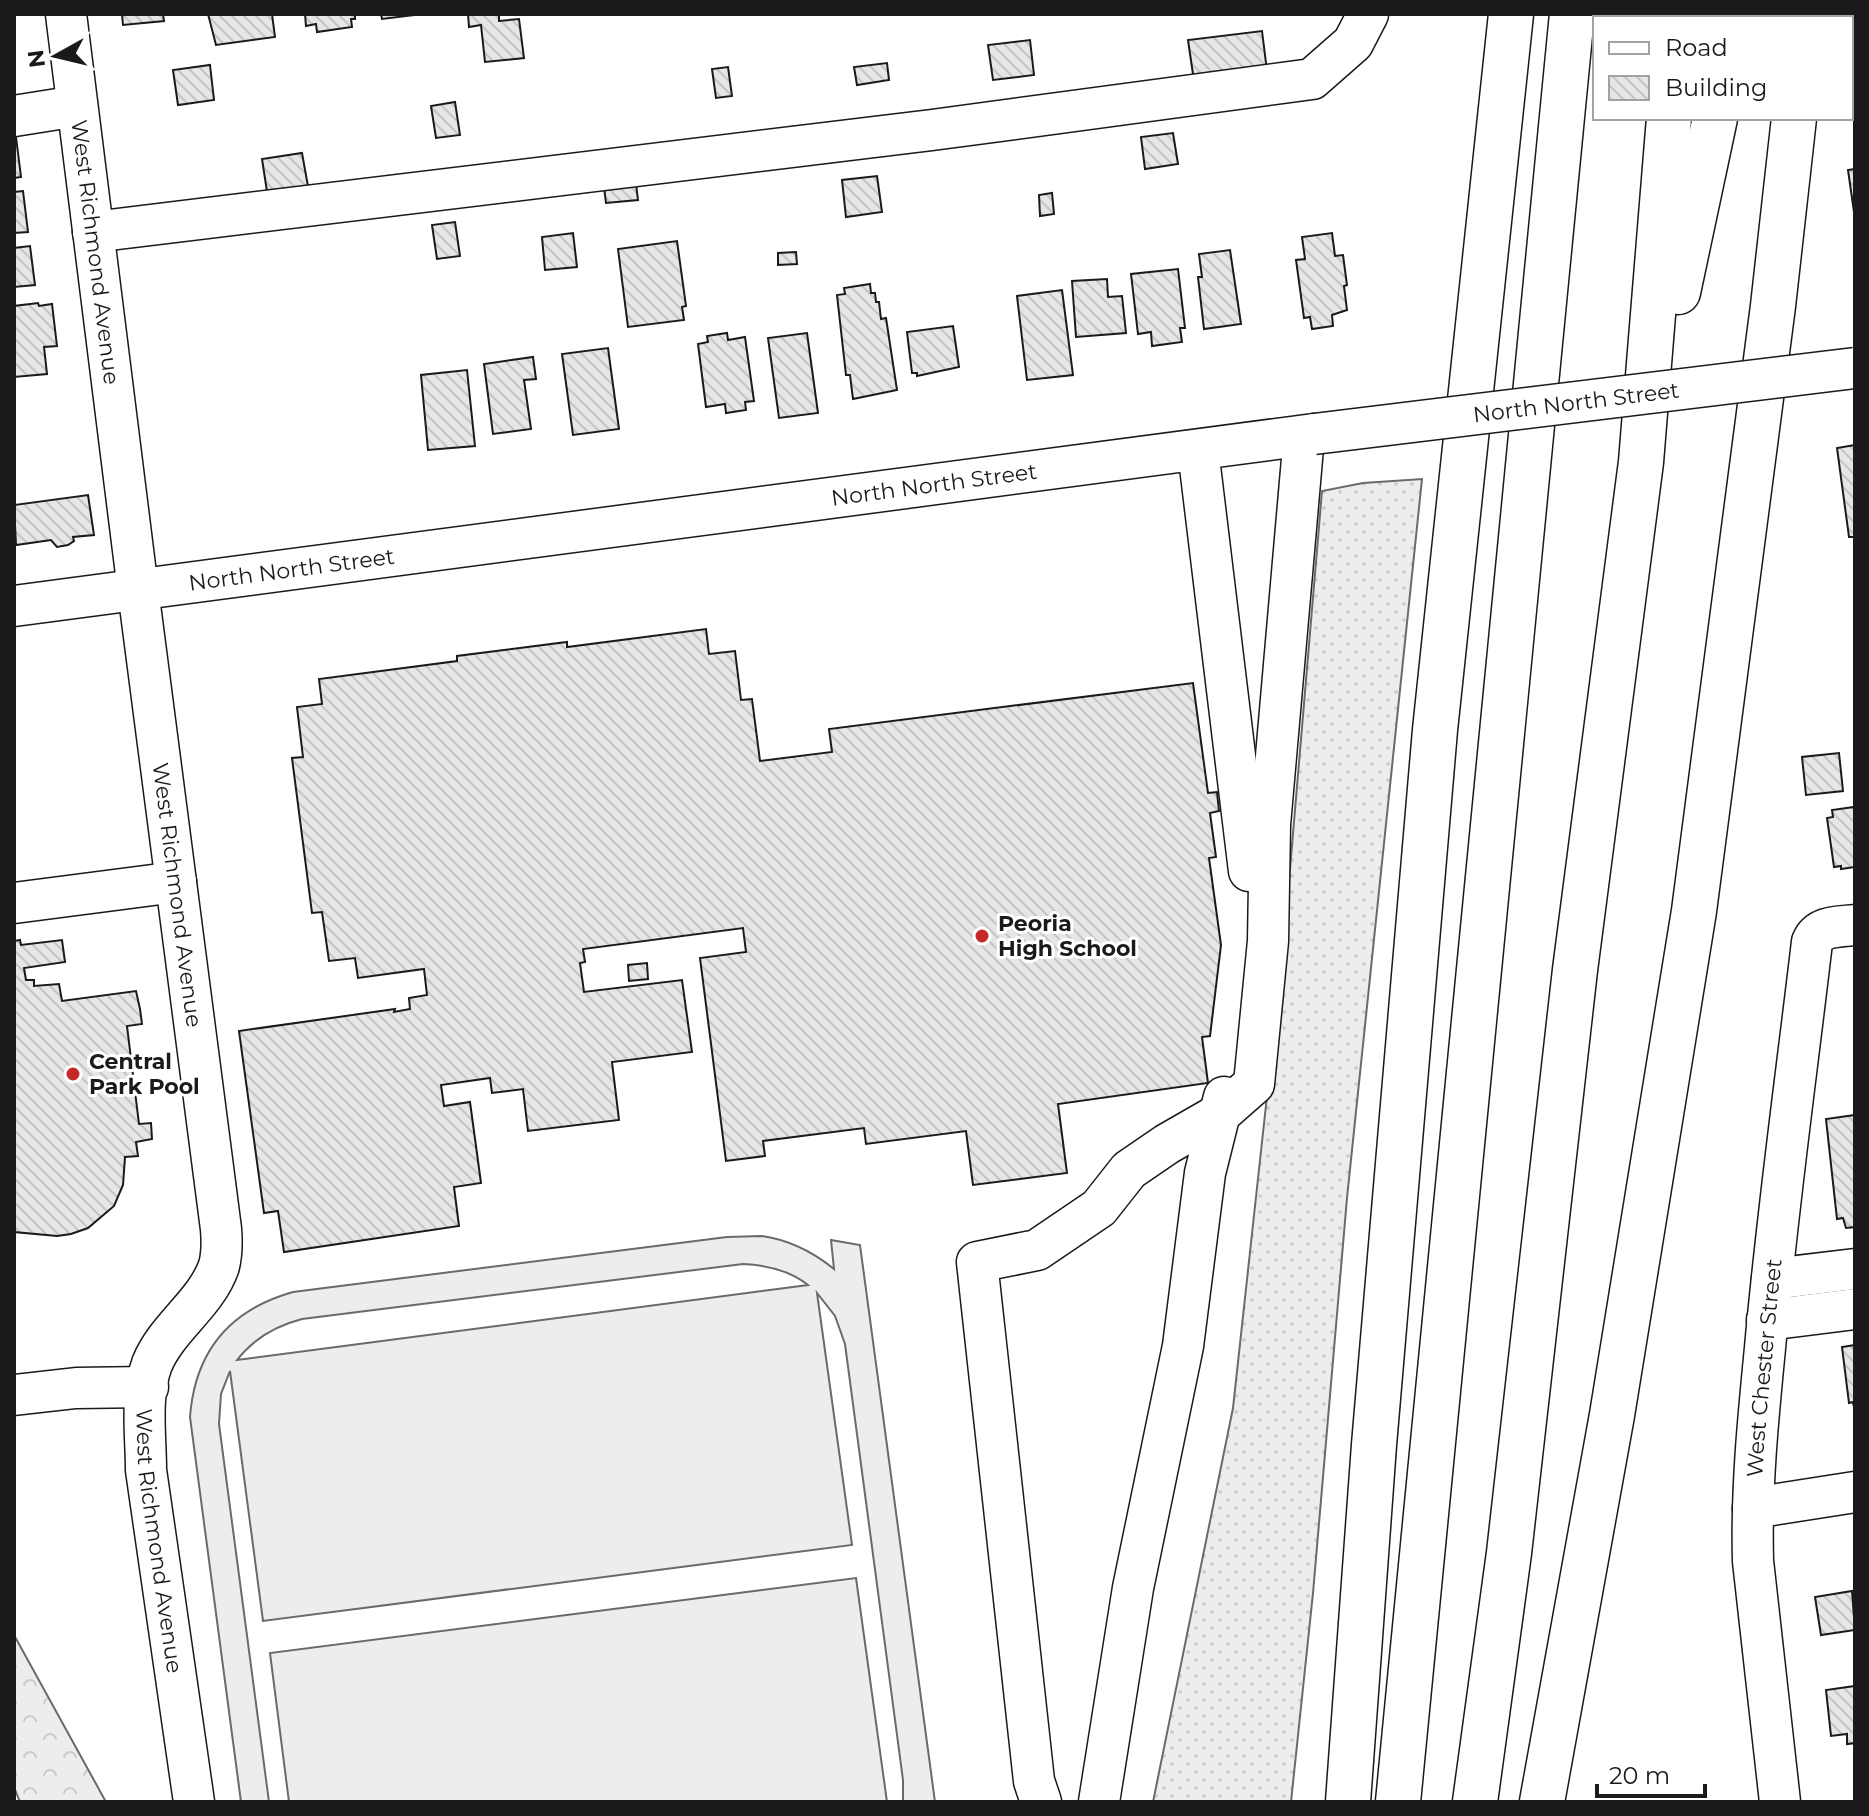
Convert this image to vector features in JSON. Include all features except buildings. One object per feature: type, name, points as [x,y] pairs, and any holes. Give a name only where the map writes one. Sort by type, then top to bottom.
[{"type":"highway","points":[[1348,1802],[1374,1445],[1435,730],[1511,14]]},
{"type":"highway","points":[[1398,1802],[1572,14]]},
{"type":"highway","points":[[1475,1802],[1509,1553],[1575,970],[1641,462],[1669,120]]},
{"type":"highway","points":[[1641,462],[1715,120]]},
{"type":"highway","points":[[1542,1802],[1612,1415],[1694,911],[1773,306],[1794,120]]},
{"type":"street","name":"West Richmond Avenue","points":[[66,14],[221,1229],[222,1248],[218,1267],[206,1291],[164,1341],[151,1366],[145,1417],[146,1470],[194,1802]]},
{"type":"street","points":[[93,232],[916,132],[1312,79],[1353,43],[1368,14]]},
{"type":"street","points":[[14,116],[77,106]]},
{"type":"street","name":"North North Street","points":[[14,606],[1309,435],[1855,368]]},
{"type":"street","points":[[1041,1802],[1034,1781],[977,1262],[1037,1250],[1099,1208],[1129,1170],[1221,1113],[1254,1084],[1268,941],[1270,825],[1309,435]]},
{"type":"street","points":[[1099,1802],[1133,1588],[1183,1346],[1205,1173],[1221,1113],[1240,1007],[1249,865],[1198,450]]},
{"type":"street","points":[[14,903],[176,882]]},
{"type":"street","name":"West Chester Street","points":[[1780,1802],[1755,1595],[1753,1508],[1767,1320],[1814,936],[1824,929],[1855,925]]},
{"type":"street","points":[[1772,1279],[1855,1269]]},
{"type":"street","points":[[1767,1320],[1855,1309]]},
{"type":"street","points":[[14,1395],[76,1388],[148,1387]]},
{"type":"street","points":[[1753,1508],[1855,1492]]},
{"type":"green space","points":[[1422,479],[1347,1198],[1313,1593],[1291,1802],[1153,1802],[1233,1408],[1284,940],[1322,491],[1363,483]]},
{"type":"green space","points":[[762,1236],[782,1240],[809,1252],[834,1269],[831,1240],[860,1245],[935,1802],[903,1802],[903,1780],[845,1344],[835,1316],[817,1293],[852,1545],[263,1621],[230,1371],[221,1394],[219,1424],[269,1802],[241,1802],[190,1417],[199,1372],[219,1336],[251,1310],[293,1292],[727,1237]],"holes":[[[743,1264],[785,1272],[808,1285],[237,1360],[266,1334],[302,1319]]]},
{"type":"green space","points":[[856,1578],[887,1802],[289,1802],[270,1653]]},
{"type":"green space","points":[[14,1635],[106,1802],[20,1802],[14,1787]]},
{"type":"place","name":"Peoria High School","points":[[982,936]]},
{"type":"place","name":"Central Park Pool","points":[[73,1074]]}]
